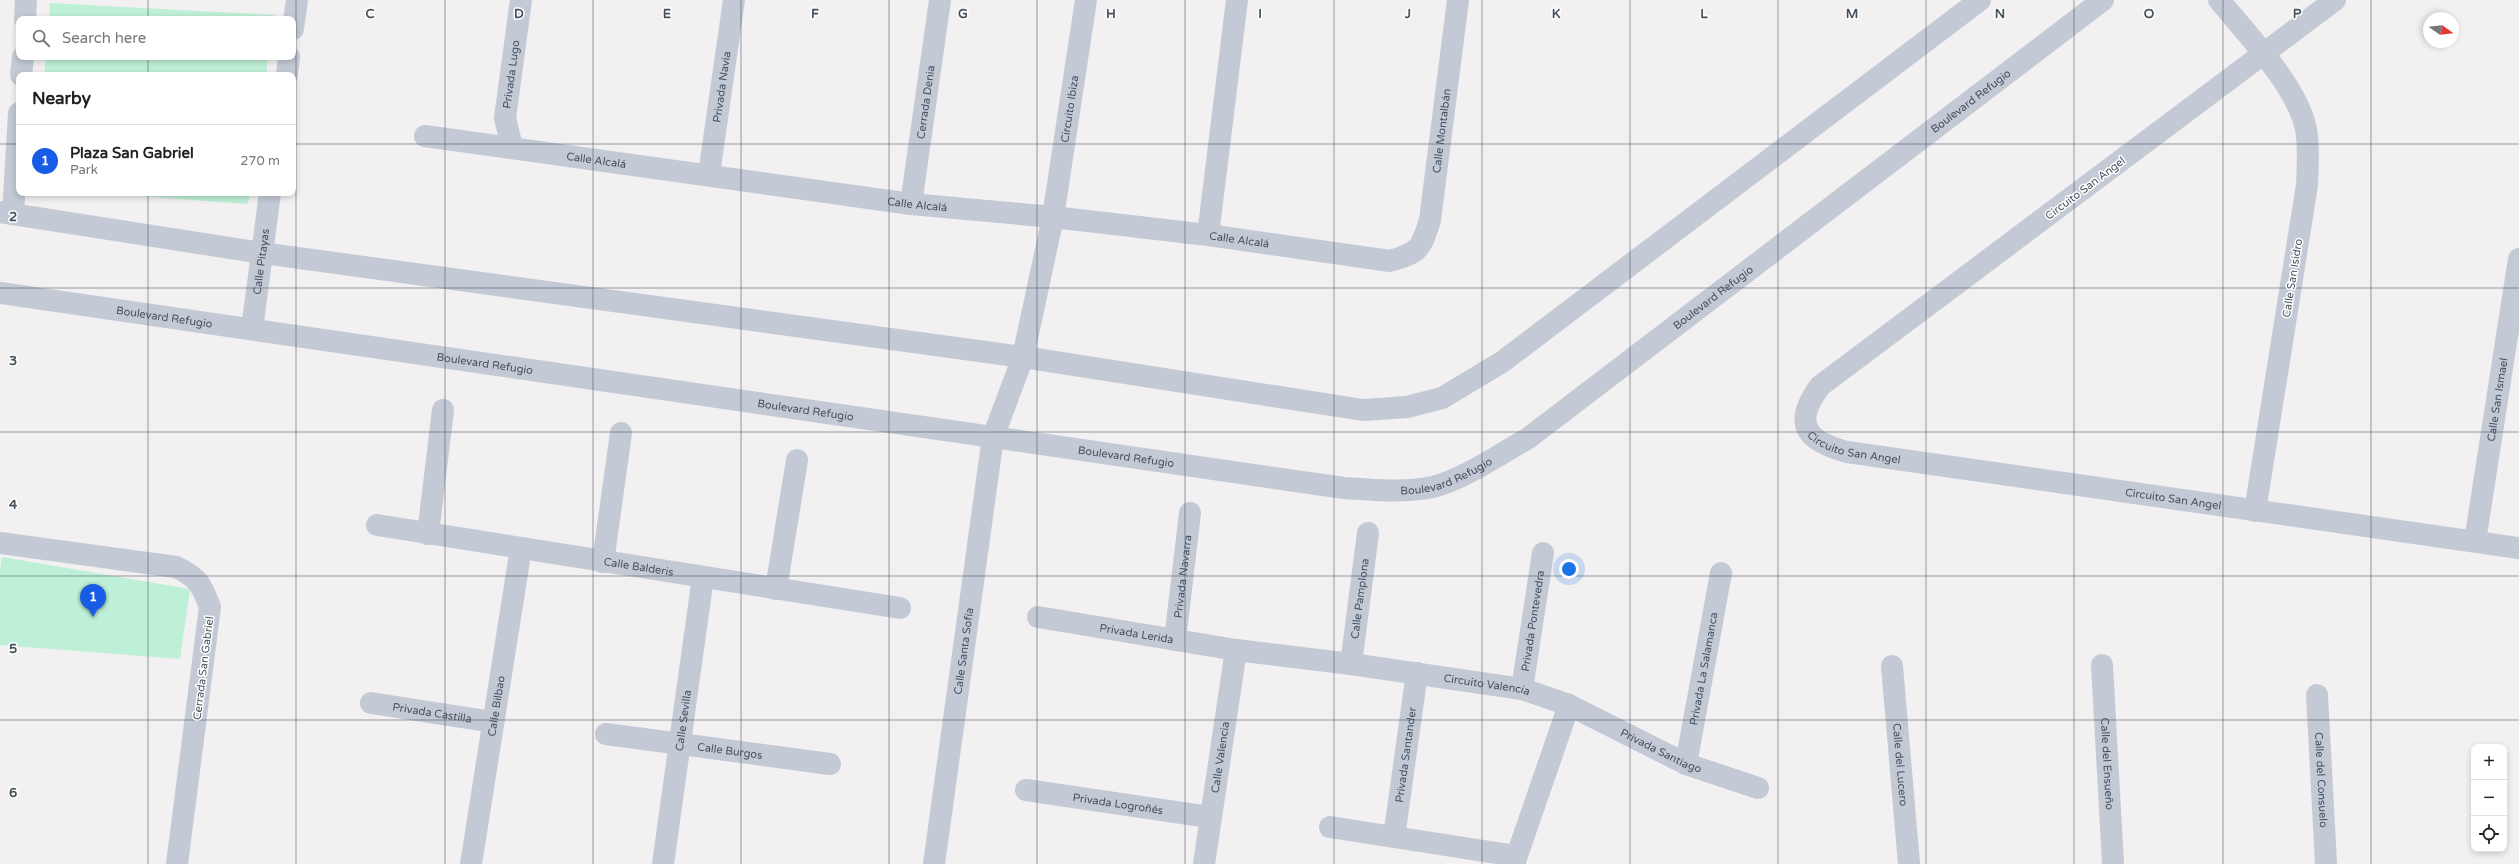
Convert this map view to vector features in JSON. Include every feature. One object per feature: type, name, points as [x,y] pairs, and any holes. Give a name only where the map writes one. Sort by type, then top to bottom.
[{"type":"street","points":[[25,16],[26,0]]},
{"type":"street","points":[[295,16],[297,0]]},
{"type":"street","name":"Privada Lugo","points":[[512,148],[505,118],[521,0]]},
{"type":"street","name":"Privada Navia","points":[[709,174],[734,0]]},
{"type":"street","name":"Cerrada Denia","points":[[911,204],[940,0]]},
{"type":"street","name":"Circuito Ibiza","points":[[1023,357],[1053,217],[1086,0]]},
{"type":"street","points":[[1208,235],[1237,0]]},
{"type":"street","name":"Calle Montalbán","points":[[1411,255],[1423,242],[1430,220],[1458,0]]},
{"type":"street","points":[[16,136],[6,213],[262,253],[1023,357],[1363,410],[1407,407],[1442,398],[1502,362],[1980,0]]},
{"type":"street","name":"Boulevard Refugio","points":[[0,293],[1344,488],[1394,491],[1434,486],[1474,469],[1527,439],[2103,0]]},
{"type":"street","points":[[2219,0],[2264,54]]},
{"type":"street","name":"Circuito San Angel","points":[[2335,0],[1820,386],[1808,407],[1806,427],[1810,436],[1819,443],[1847,452],[2519,548]]},
{"type":"street","name":"Calle San Isidro","points":[[2256,511],[2307,185],[2308,156],[2306,129],[2296,102],[2264,54]]},
{"type":"street","points":[[21,72],[23,60]]},
{"type":"street","points":[[287,72],[289,60]]},
{"type":"street","name":"Calle Alcalá","points":[[425,136],[709,174],[911,204],[1053,217],[1208,235],[1390,261],[1411,255]]},
{"type":"street","name":"Calle Pitayas","points":[[252,329],[270,196]]},
{"type":"street","name":"Calle San Ismael","points":[[2475,541],[2519,259]]},
{"type":"street","name":"Calle Santa Sofía","points":[[934,864],[993,437],[1023,357]]},
{"type":"street","points":[[428,534],[443,410]]},
{"type":"street","points":[[603,562],[621,433]]},
{"type":"street","points":[[776,589],[797,460]]},
{"type":"street","name":"Privada Navarra","points":[[1176,640],[1190,513]]},
{"type":"street","name":"Calle Balderis","points":[[377,525],[900,608]]},
{"type":"street","name":"Calle Pamplona","points":[[1351,664],[1368,533]]},
{"type":"street","name":"Cerrada San Gabriel","points":[[0,543],[176,567],[193,575],[202,587],[210,607],[177,864]]},
{"type":"street","name":"Calle Bilbao","points":[[471,864],[521,548]]},
{"type":"street","name":"Privada Pontevedra","points":[[1522,689],[1543,553]]},
{"type":"street","name":"Privada La Salamanca","points":[[1686,764],[1721,573]]},
{"type":"street","name":"Calle Sevilla","points":[[663,864],[703,577]]},
{"type":"street","name":"Privada Lerida","points":[[1038,617],[1236,650]]},
{"type":"street","name":"Circuito Valencia","points":[[1236,650],[1351,664],[1522,689],[1570,705]]},
{"type":"street","name":"Calle Valencia","points":[[1204,864],[1209,817],[1236,650]]},
{"type":"street","name":"Calle del Ensueño","points":[[2102,665],[2113,864]]},
{"type":"street","name":"Calle del Lucero","points":[[1892,666],[1909,864]]},
{"type":"street","name":"Privada Santander","points":[[1394,837],[1417,673]]},
{"type":"street","name":"Calle del Consuelo","points":[[2317,695],[2326,864]]},
{"type":"street","name":"Privada Castilla","points":[[371,702],[494,722]]},
{"type":"street","points":[[1330,827],[1394,837],[1515,860],[1570,705]]},
{"type":"street","name":"Privada Santiago","points":[[1570,705],[1686,764],[1758,788]]},
{"type":"street","name":"Calle Burgos","points":[[606,734],[680,742],[830,764]]},
{"type":"street","name":"Privada Logroñés","points":[[1026,790],[1209,817]]},
{"type":"green space","points":[[50,3],[274,15],[274,16],[49,16]]},
{"type":"green space","points":[[46,60],[268,60],[266,72],[44,72]]},
{"type":"green space","points":[[140,196],[249,196],[248,204]]},
{"type":"green space","points":[[2,557],[190,589],[180,659],[0,645],[0,571]]},
{"type":"place","name":"Plaza San Gabriel","points":[[93,617]]}]
